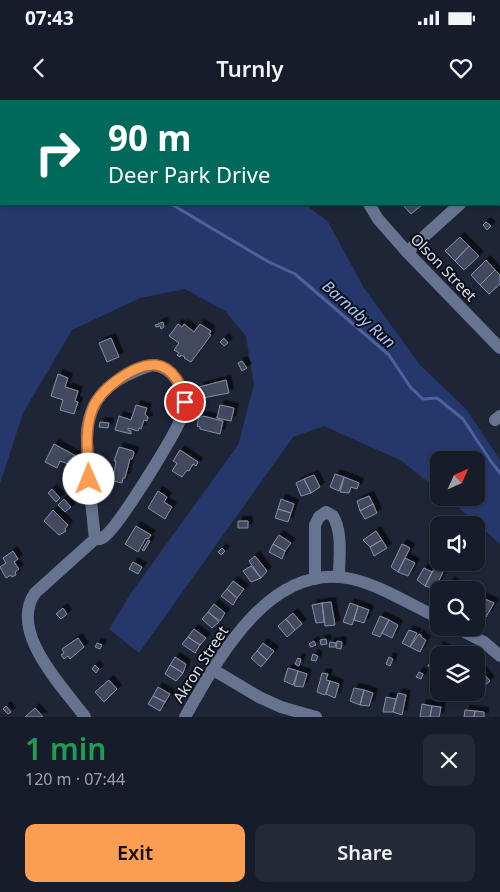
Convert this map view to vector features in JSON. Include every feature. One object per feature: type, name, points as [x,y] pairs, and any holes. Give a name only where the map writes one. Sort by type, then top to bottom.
[{"type":"street","name":"Olson Street","points":[[370,205],[378,219],[406,252],[500,348]]},
{"type":"street","points":[[406,252],[459,205]]},
{"type":"street","points":[[85,717],[54,676],[32,641],[27,619],[29,605],[35,593],[95,539],[99,540],[106,535],[122,514],[175,431],[183,415],[185,402],[179,383],[165,368],[152,365],[120,377],[98,399],[92,410],[87,432],[89,479],[95,539]]},
{"type":"street","points":[[315,579],[315,525],[319,517],[326,512],[333,516],[337,526],[339,577]]},
{"type":"street","name":"Akron Street","points":[[185,717],[212,669],[242,629],[272,600],[294,585],[315,579],[339,577],[363,582],[430,614]]},
{"type":"street","points":[[472,636],[484,642],[500,656]]},
{"type":"street","points":[[212,669],[258,697],[281,707],[316,717]]},
{"type":"shaded area","points":[[0,205],[306,205],[328,222],[364,288],[420,365],[466,409],[500,460],[500,544],[485,531],[485,516],[468,516],[457,506],[485,506],[485,451],[430,451],[430,484],[402,461],[324,426],[293,437],[139,653],[109,629],[131,593],[238,445],[254,385],[246,336],[225,311],[185,289],[140,298],[72,330],[23,413],[0,484]]},
{"type":"building","points":[[403,205],[422,205],[411,214]]},
{"type":"building","points":[[486,222],[491,226],[487,230],[483,225]]},
{"type":"building","points":[[460,237],[469,246],[455,261],[445,251]]},
{"type":"building","points":[[469,246],[479,256],[464,270],[455,261]]},
{"type":"building","points":[[486,260],[495,270],[480,285],[471,275]]},
{"type":"building","points":[[495,270],[500,275],[500,284],[489,294],[480,285]]},
{"type":"building","points":[[163,322],[164,327],[161,329],[160,326],[156,327],[155,325]]},
{"type":"building","points":[[178,324],[182,327],[184,324],[194,332],[200,324],[211,331],[209,334],[211,335],[191,362],[181,355],[180,357],[177,355],[179,353],[174,350],[179,343],[169,336]]},
{"type":"building","points":[[111,338],[119,357],[107,362],[99,343]]},
{"type":"building","points":[[224,338],[228,343],[224,346],[220,342]]},
{"type":"building","points":[[242,361],[247,368],[242,371],[238,363]]},
{"type":"building","points":[[58,374],[68,378],[65,387],[78,391],[75,401],[78,402],[74,414],[60,410],[63,400],[51,396]]},
{"type":"building","points":[[226,380],[229,393],[202,398],[199,387]]},
{"type":"building","points":[[136,405],[147,408],[145,414],[148,417],[147,421],[144,420],[141,429],[139,428],[138,431],[128,428],[131,434],[115,430],[119,416],[131,420]]},
{"type":"building","points":[[220,405],[234,408],[231,421],[217,418]]},
{"type":"building","points":[[203,416],[223,421],[220,434],[200,429],[197,426],[199,417]]},
{"type":"building","points":[[100,422],[109,423],[108,428],[99,427]]},
{"type":"building","points":[[54,444],[76,456],[71,465],[60,461],[57,468],[45,462]]},
{"type":"building","points":[[119,447],[134,453],[122,483],[113,481],[116,461],[114,461]]},
{"type":"building","points":[[180,450],[198,462],[196,466],[193,464],[182,477],[172,471],[177,463],[173,461]]},
{"type":"building","points":[[335,474],[344,477],[339,491],[330,487]]},
{"type":"building","points":[[314,475],[320,487],[311,493],[304,479]]},
{"type":"building","points":[[344,477],[359,483],[357,489],[351,487],[349,493],[340,492]]},
{"type":"building","points":[[304,479],[311,493],[301,496],[296,483]]},
{"type":"building","points":[[52,489],[60,498],[56,502],[48,493]]},
{"type":"building","points":[[158,491],[167,497],[164,502],[172,507],[165,519],[148,508]]},
{"type":"building","points":[[369,496],[373,504],[360,511],[357,501]]},
{"type":"building","points":[[64,499],[71,507],[65,512],[58,505]]},
{"type":"building","points":[[281,499],[294,504],[291,513],[278,509]]},
{"type":"building","points":[[373,504],[377,513],[365,519],[360,511]]},
{"type":"building","points":[[278,509],[291,513],[288,522],[275,518]]},
{"type":"building","points":[[53,510],[68,525],[65,529],[66,531],[59,535],[44,521]]},
{"type":"building","points":[[238,521],[248,521],[248,528],[238,528]]},
{"type":"building","points":[[136,526],[151,535],[148,539],[146,538],[138,552],[125,544]]},
{"type":"building","points":[[376,531],[382,540],[370,547],[363,540]]},
{"type":"building","points":[[279,535],[291,543],[285,551],[273,544]]},
{"type":"building","points":[[148,540],[150,541],[144,551],[142,550]]},
{"type":"building","points":[[382,540],[387,548],[374,556],[370,547]]},
{"type":"building","points":[[273,544],[285,551],[282,559],[269,552]]},
{"type":"building","points":[[402,544],[410,548],[398,572],[391,567]]},
{"type":"building","points":[[222,548],[225,551],[221,555],[218,552]]},
{"type":"building","points":[[13,551],[18,559],[14,562],[19,569],[15,572],[16,575],[6,578],[0,567],[6,563],[3,558]]},
{"type":"building","points":[[255,556],[267,571],[261,578],[249,561]]},
{"type":"building","points":[[405,558],[415,563],[408,576],[398,572]]},
{"type":"building","points":[[133,562],[142,567],[138,574],[129,569]]},
{"type":"building","points":[[251,566],[261,578],[251,582],[243,571]]},
{"type":"building","points":[[424,568],[432,572],[425,586],[417,580]]},
{"type":"building","points":[[433,571],[443,572],[439,581],[430,581],[430,588],[425,586]]},
{"type":"building","points":[[233,581],[244,589],[237,598],[227,589]]},
{"type":"building","points":[[227,589],[237,598],[233,605],[221,596]]},
{"type":"building","points":[[485,599],[494,603],[485,616]]},
{"type":"building","points":[[331,602],[335,625],[325,626],[322,603]]},
{"type":"building","points":[[322,603],[324,622],[316,623],[312,605]]},
{"type":"building","points":[[350,603],[358,606],[352,625],[343,622]]},
{"type":"building","points":[[214,604],[225,613],[220,621],[208,612]]},
{"type":"building","points":[[358,606],[369,610],[364,623],[354,620]]},
{"type":"building","points":[[63,608],[67,614],[61,619],[56,614]]},
{"type":"building","points":[[208,612],[219,622],[212,628],[202,619]]},
{"type":"building","points":[[293,613],[302,624],[295,630],[286,619]]},
{"type":"building","points":[[380,616],[389,620],[380,637],[372,634]]},
{"type":"building","points":[[286,619],[295,630],[287,637],[278,626]]},
{"type":"building","points":[[389,620],[398,625],[392,638],[382,633]]},
{"type":"building","points":[[194,629],[206,638],[200,645],[188,637]]},
{"type":"building","points":[[409,630],[417,633],[410,647],[402,643]]},
{"type":"building","points":[[419,634],[426,640],[420,652],[410,647]]},
{"type":"building","points":[[188,637],[200,645],[195,653],[182,644]]},
{"type":"building","points":[[78,638],[84,647],[70,659],[68,656],[64,659],[61,655],[64,653],[62,649]]},
{"type":"building","points":[[326,639],[327,644],[321,645],[320,640]]},
{"type":"building","points":[[314,641],[316,645],[311,647],[309,644]]},
{"type":"building","points":[[337,641],[342,642],[341,649],[336,648]]},
{"type":"building","points":[[330,642],[336,643],[335,647],[329,647]]},
{"type":"building","points":[[97,643],[102,645],[100,649],[95,647]]},
{"type":"building","points":[[263,643],[274,651],[267,660],[257,651]]},
{"type":"building","points":[[257,651],[267,660],[261,667],[251,658]]},
{"type":"building","points":[[313,654],[318,656],[316,661],[311,660]]},
{"type":"building","points":[[175,657],[186,664],[183,673],[170,665]]},
{"type":"building","points":[[389,657],[393,659],[390,666],[386,664]]},
{"type":"building","points":[[298,658],[301,659],[299,666],[295,664]]},
{"type":"building","points":[[95,665],[99,669],[96,673],[92,669]]},
{"type":"building","points":[[170,665],[183,673],[176,681],[165,674]]},
{"type":"building","points":[[288,668],[298,671],[293,685],[284,681]]},
{"type":"building","points":[[298,671],[307,674],[303,687],[294,686]]},
{"type":"building","points":[[419,672],[423,674],[421,679],[416,677]]},
{"type":"building","points":[[322,673],[328,674],[326,680],[330,681],[325,695],[317,692]]},
{"type":"building","points":[[485,675],[490,681],[485,685]]},
{"type":"building","points":[[109,680],[117,689],[104,702],[95,692]]},
{"type":"building","points":[[330,681],[339,684],[335,698],[326,694]]},
{"type":"building","points":[[158,687],[170,694],[165,702],[153,696]]},
{"type":"building","points":[[354,688],[364,690],[360,705],[350,701]]},
{"type":"building","points":[[364,690],[373,693],[369,706],[360,705]]},
{"type":"building","points":[[398,693],[406,695],[402,715],[393,712]]},
{"type":"building","points":[[153,696],[165,702],[160,711],[148,704]]},
{"type":"building","points":[[386,697],[396,699],[393,712],[383,712]]},
{"type":"building","points":[[422,704],[432,706],[430,717],[420,717]]},
{"type":"building","points":[[6,706],[11,712],[8,714],[3,709]]},
{"type":"building","points":[[432,706],[441,707],[439,717],[430,717]]},
{"type":"building","points":[[35,708],[43,717],[25,717]]},
{"type":"building","points":[[465,710],[475,711],[474,717],[464,717]]},
{"type":"building","points":[[475,711],[484,712],[484,717],[474,717]]},
{"type":"waterway","name":"Barnaby Run","points":[[173,205],[267,261],[295,274],[389,355],[411,388],[423,399],[437,398],[463,419],[500,473]]},
{"type":"route","points":[[89,479],[87,432],[92,410],[98,399],[120,377],[152,365],[165,368],[179,383],[185,402]]}]
